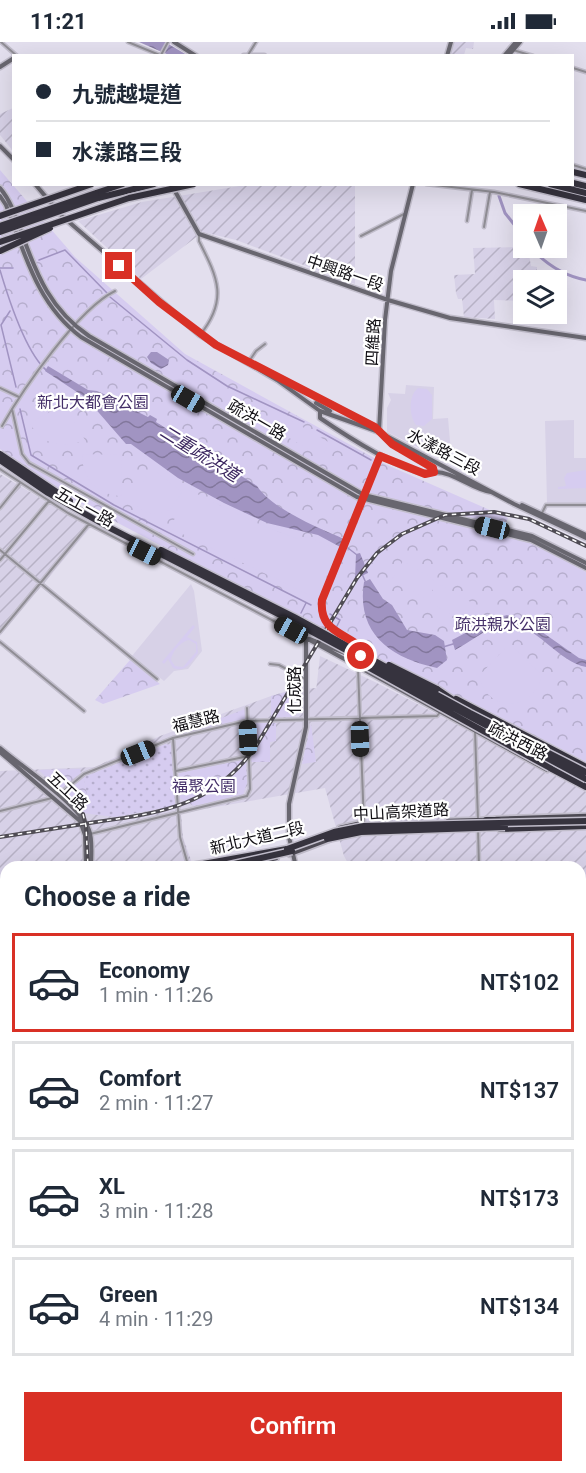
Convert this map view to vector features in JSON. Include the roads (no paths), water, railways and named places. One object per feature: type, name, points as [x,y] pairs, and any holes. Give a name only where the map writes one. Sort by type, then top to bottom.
[{"type":"highway","points":[[0,216],[86,186]]},
{"type":"highway","points":[[0,232],[118,186]]},
{"type":"highway","points":[[0,226],[98,195],[144,186]]},
{"type":"highway","points":[[0,242],[90,210],[141,195],[185,186]]},
{"type":"highway","points":[[527,186],[586,200]]},
{"type":"highway","points":[[558,186],[586,193]]},
{"type":"highway","points":[[0,250],[51,228],[141,195]]},
{"type":"highway","points":[[0,454],[69,501],[225,581],[586,781]]},
{"type":"highway","points":[[0,460],[48,493],[92,518],[328,641],[586,781]]},
{"type":"highway","points":[[225,581],[282,607],[586,767]]},
{"type":"highway","points":[[328,641],[362,665],[550,768],[586,781]]},
{"type":"highway","points":[[437,689],[482,720],[586,781]]},
{"type":"highway","points":[[486,820],[541,819],[586,822]]},
{"type":"highway","points":[[482,830],[586,822]]},
{"type":"highway","name":"中山高架道路","points":[[217,861],[290,849],[334,832],[364,826],[586,822]]},
{"type":"highway","name":"中山高架道路","points":[[249,861],[277,855],[348,833],[586,822]]},
{"type":"highway","points":[[319,843],[353,830],[514,826]]},
{"type":"highway","points":[[235,861],[290,849]]},
{"type":"main road","name":"新北大道二段","points":[[290,849],[336,829],[364,824],[478,820],[586,822]]},
{"type":"main road","name":"新北大道二段","points":[[249,861],[290,849],[367,833],[482,830],[586,822]]},
{"type":"street","points":[[1,42],[12,54]]},
{"type":"street","points":[[128,42],[158,54]]},
{"type":"street","points":[[174,42],[193,54]]},
{"type":"street","points":[[247,54],[256,42]]},
{"type":"street","points":[[508,54],[518,42]]},
{"type":"street","points":[[508,54],[518,42]]},
{"type":"street","points":[[513,50],[526,54]]},
{"type":"street","points":[[0,146],[12,158]]},
{"type":"street","name":"水漾路三段","points":[[37,186],[62,216],[200,335],[310,402],[320,411],[379,432],[495,492]]},
{"type":"street","name":"四維路","points":[[379,432],[388,300],[394,255],[412,186]]},
{"type":"street","points":[[444,186],[492,192],[586,211]]},
{"type":"street","name":"疏洪一路","points":[[0,188],[12,207],[44,290],[72,327]]},
{"type":"street","points":[[466,221],[472,189]]},
{"type":"street","points":[[484,227],[492,192]]},
{"type":"street","points":[[176,194],[199,234],[199,241],[218,284],[210,322],[200,335]]},
{"type":"street","name":"疏洪一路","points":[[0,196],[6,205],[40,292],[56,315],[72,327],[364,497],[531,540],[586,568]]},
{"type":"street","points":[[361,236],[404,214]]},
{"type":"street","name":"中興路一段","points":[[199,234],[388,300],[450,318],[487,321],[586,338]]},
{"type":"street","points":[[2,426],[19,397],[72,327],[115,291]]},
{"type":"street","points":[[265,344],[256,351],[248,363],[369,424],[392,444],[430,465],[434,472]]},
{"type":"street","points":[[0,387],[19,397]]},
{"type":"street","points":[[310,402],[335,415]]},
{"type":"street","points":[[12,409],[22,454],[29,463],[193,554]]},
{"type":"street","points":[[320,411],[320,418],[380,456],[425,474],[445,473],[477,489],[495,492],[586,537]]},
{"type":"street","points":[[306,638],[358,658],[363,652],[359,645],[330,628],[321,613],[322,600],[350,537],[380,456]]},
{"type":"street","name":"五工一路","points":[[0,469],[89,524],[306,638]]},
{"type":"street","points":[[0,508],[20,483]]},
{"type":"street","name":"疏洪一路","points":[[364,497],[532,536],[586,563]]},
{"type":"street","points":[[0,560],[49,501]]},
{"type":"street","points":[[542,514],[546,505],[586,505]]},
{"type":"street","points":[[0,633],[89,524]]},
{"type":"street","points":[[0,550],[157,679]]},
{"type":"street","name":"疏洪西路","points":[[306,638],[475,730],[586,781]]},
{"type":"street","name":"化成路","points":[[294,861],[290,849],[289,804],[303,752],[307,719],[306,638]]},
{"type":"street","points":[[0,642],[84,711]]},
{"type":"street","points":[[270,664],[279,664],[307,679]]},
{"type":"street","points":[[358,668],[364,824]]},
{"type":"street","points":[[90,834],[162,819],[178,812],[247,796],[249,756],[247,708]]},
{"type":"street","name":"福慧路","points":[[0,812],[56,797],[84,774],[173,738],[247,721],[437,716],[441,711]]},
{"type":"street","points":[[475,730],[478,820],[482,830],[479,861]]},
{"type":"street","name":"疏洪西路","points":[[475,730],[586,781]]},
{"type":"street","points":[[173,738],[180,837],[186,861]]},
{"type":"street","name":"五工路","points":[[0,750],[77,813],[90,834],[92,861]]},
{"type":"street","points":[[176,771],[249,756]]},
{"type":"street","name":"五工路","points":[[56,797],[82,825],[85,861]]},
{"type":"water","points":[[139,42],[165,42],[185,54],[167,54]]},
{"type":"water","points":[[151,352],[157,352],[169,360],[168,365],[161,369],[151,363],[147,357]]},
{"type":"water","points":[[48,366],[88,390],[97,391],[117,400],[120,409],[130,408],[157,419],[156,422],[257,486],[285,510],[344,539],[342,548],[318,535],[267,523],[178,478],[131,444],[126,444],[86,398],[45,371]]},
{"type":"water","points":[[360,553],[368,573],[355,579],[356,554]]},
{"type":"water","points":[[370,579],[383,599],[392,605],[407,630],[435,635],[444,641],[447,660],[437,668],[420,664],[391,650],[380,640],[371,629],[365,616],[364,582]]},
{"type":"water","points":[[507,615],[525,620],[579,658],[586,660],[586,667],[564,657],[531,632],[520,626],[508,624],[491,628],[455,650],[452,640],[492,619]]},
{"type":"waterway","points":[[499,196],[505,213],[513,223]]},
{"type":"waterway","points":[[39,260],[65,250],[107,293]]},
{"type":"waterway","points":[[542,258],[570,276],[586,280]]},
{"type":"waterway","points":[[0,268],[13,268]]},
{"type":"waterway","name":"二重疏洪道","points":[[0,270],[26,341],[50,373]]},
{"type":"waterway","points":[[110,297],[187,360],[227,386],[304,422]]},
{"type":"waterway","name":"二重疏洪道","points":[[10,311],[1,325],[16,387]]},
{"type":"waterway","points":[[20,409],[31,455],[114,505],[311,605]]},
{"type":"waterway","points":[[317,430],[371,460]]},
{"type":"waterway","name":"二重疏洪道","points":[[348,548],[357,555]]},
{"type":"waterway","name":"二重疏洪道","points":[[362,574],[366,583]]},
{"type":"waterway","points":[[301,613],[306,603]]},
{"type":"waterway","points":[[330,614],[340,620],[336,628]]},
{"type":"waterway","name":"二重疏洪道","points":[[443,647],[453,644]]},
{"type":"railway","points":[[0,837],[165,810],[205,794],[223,782],[256,746],[357,578],[377,553],[402,534],[445,515],[494,512],[529,519],[586,546]]},
{"type":"railway","points":[[83,814],[88,861]]},
{"type":"park label","name":"新北大都會公園","points":[[93,402]]},
{"type":"park label","name":"疏洪親水公園","points":[[503,624]]},
{"type":"park label","name":"福聚公園","points":[[204,786]]}]
